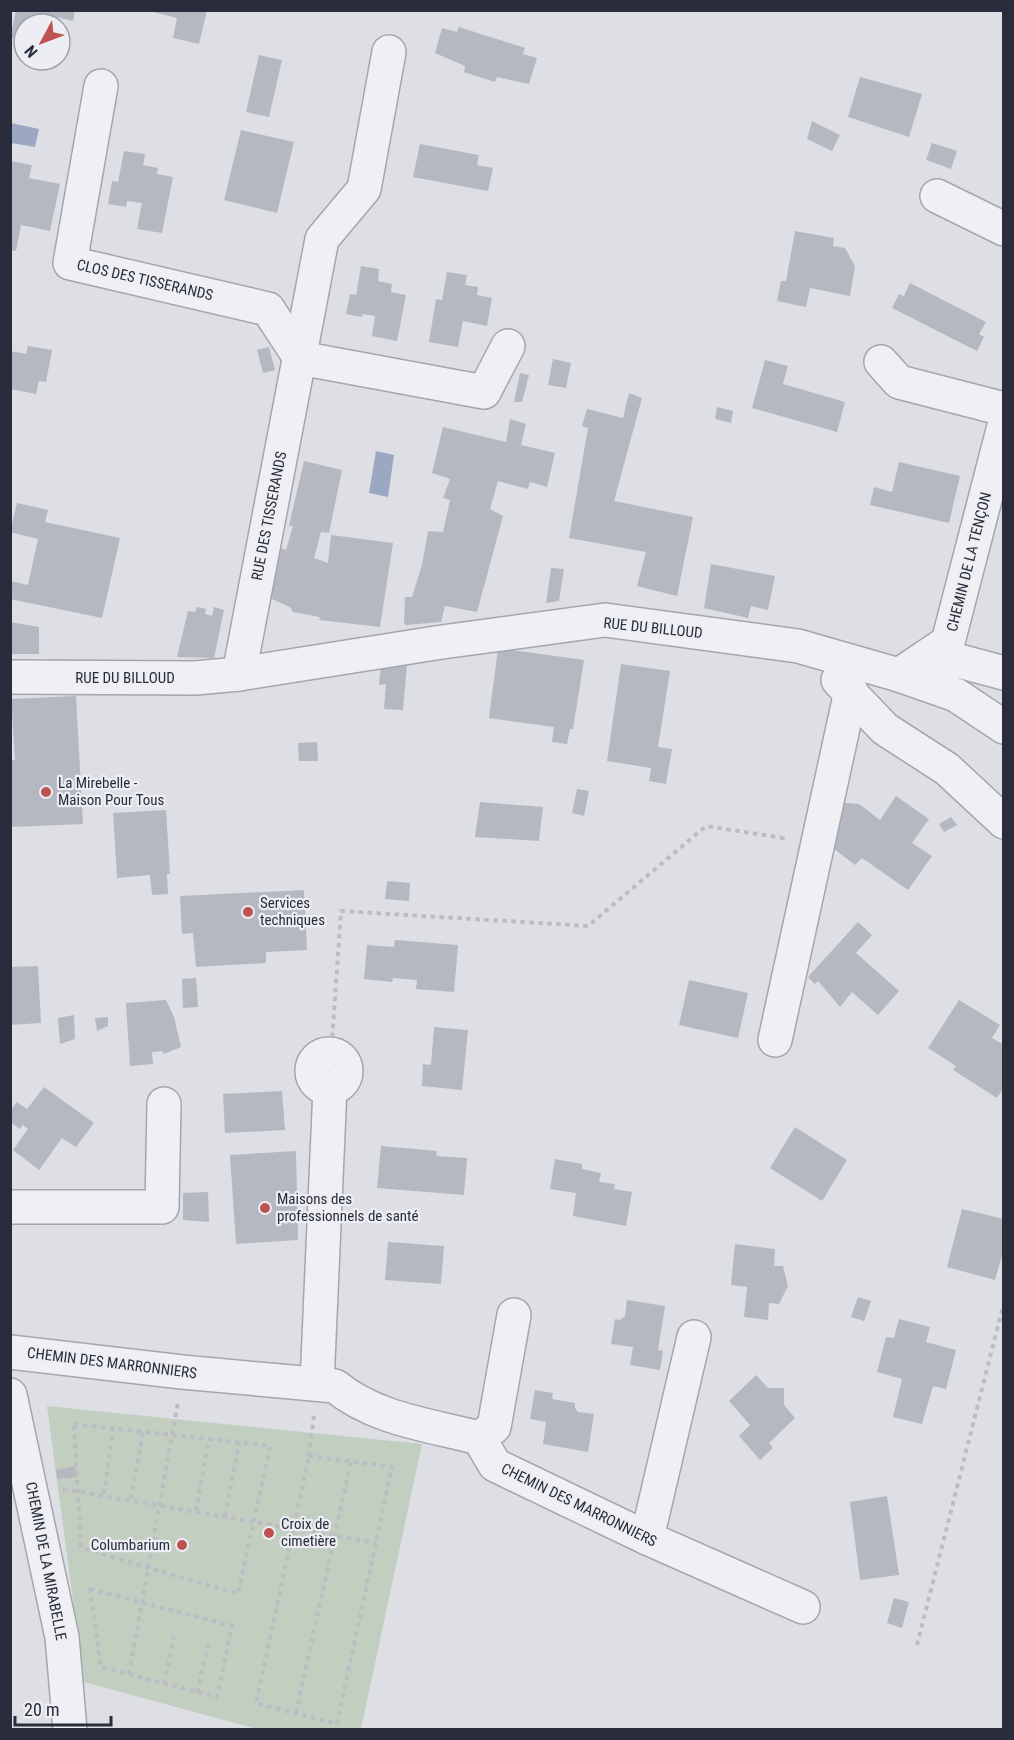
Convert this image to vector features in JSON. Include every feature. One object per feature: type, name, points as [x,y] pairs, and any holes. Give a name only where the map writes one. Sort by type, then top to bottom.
[{"type":"street","points":[[389,52],[364,189],[322,239],[300,358],[484,392],[508,346]]},
{"type":"street","name":"CLOS DES TISSERANDS","points":[[100,86],[70,263],[268,309],[300,358]]},
{"type":"street","points":[[937,196],[1004,229]]},
{"type":"street","name":"RUE DES TISSERANDS","points":[[239,674],[300,358]]},
{"type":"street","points":[[881,362],[899,382],[1004,409]]},
{"type":"street","name":"CHEMIN DE LA TENÇON","points":[[899,675],[948,642],[1004,426]]},
{"type":"street","name":"RUE DU BILLOUD","points":[[10,677],[195,678],[239,674],[442,642],[605,620],[798,646],[899,675],[956,695],[1004,727]]},
{"type":"street","points":[[798,646],[851,691],[885,729],[947,769],[1004,822]]},
{"type":"street","points":[[899,675],[959,661],[1004,672]]},
{"type":"street","points":[[775,1040],[851,691]]},
{"type":"street","points":[[317,1384],[330,1088],[319,1085],[313,1069],[317,1059],[331,1055]]},
{"type":"street","points":[[10,1207],[162,1207],[164,1104]]},
{"type":"street","points":[[479,1438],[494,1427],[514,1316]]},
{"type":"street","points":[[647,1538],[694,1337]]},
{"type":"street","name":"CHEMIN DES MARRONNIERS","points":[[10,1352],[182,1372],[334,1386],[353,1401],[371,1410],[479,1438],[495,1465],[647,1538],[803,1607]]},
{"type":"street","name":"CHEMIN DE LA MIRABELLE","points":[[10,1395],[62,1637],[70,1730]]},
{"type":"path","points":[[331,1055],[341,912],[588,926],[706,826],[783,838],[785,826]]},
{"type":"path","points":[[917,1645],[1004,1302]]},
{"type":"path","points":[[129,1674],[174,1436],[182,1372]]},
{"type":"path","points":[[309,1456],[392,1467],[337,1724],[256,1703],[309,1456],[317,1384]]},
{"type":"path","points":[[74,1424],[143,1432],[270,1446],[238,1594],[81,1548],[74,1424]]},
{"type":"path","points":[[104,1494],[113,1429]]},
{"type":"path","points":[[131,1499],[143,1432]]},
{"type":"path","points":[[196,1511],[208,1442]]},
{"type":"path","points":[[225,1516],[239,1443]]},
{"type":"path","points":[[297,1713],[351,1461]]},
{"type":"path","points":[[77,1490],[376,1543]]},
{"type":"path","points":[[154,1539],[162,1541]]},
{"type":"path","points":[[90,1589],[232,1626],[217,1697],[129,1674],[101,1667],[90,1589]]},
{"type":"path","points":[[164,1683],[174,1636]]},
{"type":"path","points":[[197,1692],[208,1645]]},
{"type":"green space","points":[[47,1406],[422,1444],[361,1729],[257,1729],[84,1682]]},
{"type":"water","points":[[11,123],[39,129],[35,147],[11,143]]},
{"type":"water","points":[[376,451],[394,455],[388,497],[369,493]]},
{"type":"building","points":[[16,10],[75,10],[73,21],[72,12],[16,12]]},
{"type":"building","points":[[207,10],[199,44],[173,38],[177,18],[150,11]]},
{"type":"building","points":[[459,27],[525,48],[523,54],[537,58],[529,84],[497,77],[495,82],[464,72],[465,66],[435,53],[442,28],[457,32]]},
{"type":"building","points":[[259,55],[282,60],[269,117],[246,112]]},
{"type":"building","points":[[860,77],[922,94],[909,137],[848,117]]},
{"type":"building","points":[[812,121],[840,135],[832,151],[807,139]]},
{"type":"building","points":[[241,130],[294,142],[277,213],[224,200]]},
{"type":"building","points":[[932,143],[957,151],[951,169],[926,160]]},
{"type":"building","points":[[420,144],[479,155],[477,165],[493,168],[488,191],[413,177]]},
{"type":"building","points":[[124,151],[145,154],[143,165],[158,168],[157,174],[173,177],[162,233],[137,229],[142,203],[127,201],[126,207],[108,204],[112,181],[118,182]]},
{"type":"building","points":[[10,161],[32,165],[29,178],[60,184],[50,231],[21,225],[16,251],[10,250]]},
{"type":"building","points":[[795,231],[834,238],[833,246],[845,248],[855,266],[850,296],[810,288],[806,307],[777,301],[781,281],[786,281]]},
{"type":"building","points":[[361,266],[379,269],[378,281],[392,284],[391,292],[406,295],[397,341],[372,336],[375,316],[363,314],[362,317],[346,314],[350,294],[356,295]]},
{"type":"building","points":[[447,272],[467,275],[465,285],[478,287],[477,295],[492,298],[487,326],[463,321],[458,347],[429,342],[436,299],[442,300]]},
{"type":"building","points":[[910,283],[986,322],[979,334],[984,337],[977,351],[892,308],[899,294],[904,296]]},
{"type":"building","points":[[28,346],[52,350],[46,382],[39,381],[36,394],[10,389],[10,351],[26,354]]},
{"type":"building","points":[[269,347],[275,370],[263,373],[257,350]]},
{"type":"building","points":[[553,359],[571,363],[566,388],[548,385]]},
{"type":"building","points":[[765,360],[788,366],[783,384],[845,402],[837,432],[752,408]]},
{"type":"building","points":[[520,373],[529,375],[522,402],[514,402]]},
{"type":"building","points":[[629,393],[642,398],[614,501],[693,517],[677,596],[637,586],[646,552],[569,538],[588,428],[582,426],[587,409],[623,418]]},
{"type":"building","points":[[717,407],[733,411],[731,423],[715,419]]},
{"type":"building","points":[[510,419],[526,424],[521,445],[555,453],[547,487],[530,482],[528,489],[498,481],[490,509],[503,516],[477,612],[445,606],[441,622],[406,625],[404,623],[405,597],[412,597],[422,565],[428,531],[443,532],[450,500],[443,498],[450,479],[432,473],[443,427],[506,442]]},
{"type":"building","points":[[304,461],[342,470],[329,533],[321,532],[314,558],[328,563],[331,535],[393,543],[380,627],[319,620],[320,617],[293,612],[290,607],[265,596],[274,546],[286,550],[293,526],[289,526]]},
{"type":"building","points":[[899,462],[960,476],[949,523],[870,505],[874,487],[892,492]]},
{"type":"building","points":[[17,503],[48,510],[45,522],[120,538],[102,618],[10,599],[10,581],[28,585],[38,539],[10,532]]},
{"type":"building","points":[[711,564],[775,576],[768,610],[751,606],[748,618],[704,608]]},
{"type":"building","points":[[551,568],[564,569],[559,601],[546,603]]},
{"type":"building","points":[[197,607],[206,609],[205,614],[212,616],[214,607],[224,610],[214,658],[177,657],[188,611],[195,612]]},
{"type":"building","points":[[10,622],[39,627],[39,654],[10,654]]},
{"type":"building","points":[[498,648],[584,660],[573,729],[570,729],[567,744],[552,742],[554,727],[489,718]]},
{"type":"building","points":[[381,664],[407,664],[403,710],[384,709],[386,684],[379,685]]},
{"type":"building","points":[[621,664],[670,671],[658,747],[672,749],[666,784],[649,781],[651,768],[607,761]]},
{"type":"building","name":"La Mirebelle - Maison Pour Tous","points":[[76,696],[83,824],[10,827],[10,760],[15,760],[11,699]]},
{"type":"building","points":[[317,742],[318,761],[299,761],[298,743]]},
{"type":"building","points":[[577,789],[589,791],[584,816],[572,813]]},
{"type":"building","points":[[896,796],[929,819],[912,843],[932,856],[908,890],[862,858],[855,865],[825,842],[835,802],[859,804],[880,820]]},
{"type":"building","points":[[480,802],[543,807],[539,841],[475,837]]},
{"type":"building","points":[[166,810],[170,874],[167,874],[168,894],[152,895],[150,875],[117,878],[113,813]]},
{"type":"building","points":[[951,817],[957,825],[944,832],[939,824]]},
{"type":"building","points":[[387,881],[410,883],[409,901],[385,899]]},
{"type":"building","name":"Services techniques","points":[[304,890],[307,950],[266,952],[266,963],[196,967],[193,933],[182,934],[180,896]]},
{"type":"building","points":[[858,922],[872,935],[856,953],[899,991],[878,1015],[852,992],[840,1007],[818,981],[815,984],[808,977]]},
{"type":"building","points":[[395,940],[458,945],[454,992],[416,989],[417,980],[393,978],[392,982],[364,979],[367,945],[394,947]]},
{"type":"building","points":[[38,966],[41,1023],[10,1025],[10,967]]},
{"type":"building","points":[[196,978],[198,1007],[183,1008],[182,979]]},
{"type":"building","points":[[689,980],[748,993],[738,1038],[679,1025]]},
{"type":"building","points":[[166,1000],[174,1017],[181,1047],[164,1054],[162,1051],[152,1052],[153,1064],[130,1066],[126,1003]]},
{"type":"building","points":[[959,1000],[1000,1025],[992,1038],[1004,1045],[1004,1087],[997,1098],[953,1070],[956,1066],[928,1048]]},
{"type":"building","points":[[74,1015],[75,1039],[60,1044],[58,1018]]},
{"type":"building","points":[[108,1017],[108,1026],[97,1031],[95,1018]]},
{"type":"building","points":[[434,1027],[468,1030],[462,1090],[422,1086],[423,1064],[431,1065]]},
{"type":"building","points":[[44,1087],[94,1123],[76,1147],[62,1138],[39,1170],[13,1150],[28,1129],[23,1125],[20,1129],[10,1122],[10,1111],[17,1102],[27,1109]]},
{"type":"building","points":[[282,1091],[285,1130],[225,1133],[223,1094]]},
{"type":"building","points":[[795,1127],[847,1160],[822,1201],[770,1168]]},
{"type":"building","points":[[381,1146],[437,1151],[436,1156],[467,1158],[464,1195],[377,1188]]},
{"type":"building","name":"Maisons des professionnels de santé","points":[[296,1151],[298,1240],[236,1244],[230,1155]]},
{"type":"building","points":[[555,1159],[582,1164],[582,1169],[601,1173],[599,1182],[615,1184],[614,1189],[632,1192],[626,1226],[573,1216],[576,1193],[550,1189]]},
{"type":"building","points":[[208,1192],[209,1222],[183,1220],[183,1193]]},
{"type":"building","points":[[962,1209],[1004,1219],[1004,1249],[995,1280],[947,1267]]},
{"type":"building","points":[[388,1242],[444,1246],[441,1284],[385,1280]]},
{"type":"building","points":[[735,1244],[775,1249],[774,1266],[783,1266],[788,1286],[779,1304],[769,1303],[768,1320],[744,1317],[747,1287],[731,1285]]},
{"type":"building","points":[[858,1297],[871,1301],[864,1321],[851,1317]]},
{"type":"building","points":[[627,1300],[665,1306],[658,1350],[663,1351],[660,1370],[630,1365],[633,1347],[611,1344],[615,1319],[620,1320],[625,1316]]},
{"type":"building","points":[[899,1319],[930,1327],[926,1342],[956,1350],[946,1389],[933,1386],[922,1424],[893,1417],[902,1379],[877,1372],[886,1337],[894,1338]]},
{"type":"building","points":[[756,1375],[768,1388],[784,1388],[784,1405],[795,1418],[769,1443],[773,1448],[760,1460],[739,1436],[750,1425],[729,1401]]},
{"type":"building","points":[[535,1390],[553,1393],[552,1399],[575,1403],[578,1412],[594,1414],[588,1452],[543,1444],[546,1422],[530,1419]]},
{"type":"building","points":[[75,1466],[77,1477],[57,1479],[56,1470]]},
{"type":"building","points":[[887,1496],[899,1575],[860,1580],[850,1502]]},
{"type":"building","points":[[894,1598],[909,1602],[902,1628],[887,1623]]},
{"type":"place","name":"La Mirebelle - Maison Pour Tous","points":[[46,792]]},
{"type":"place","name":"Services techniques","points":[[248,912]]},
{"type":"place","name":"Maisons des professionnels de santé","points":[[265,1208]]},
{"type":"place","name":"Croix de cimetière","points":[[269,1533]]},
{"type":"place","name":"Columbarium","points":[[182,1545]]}]
